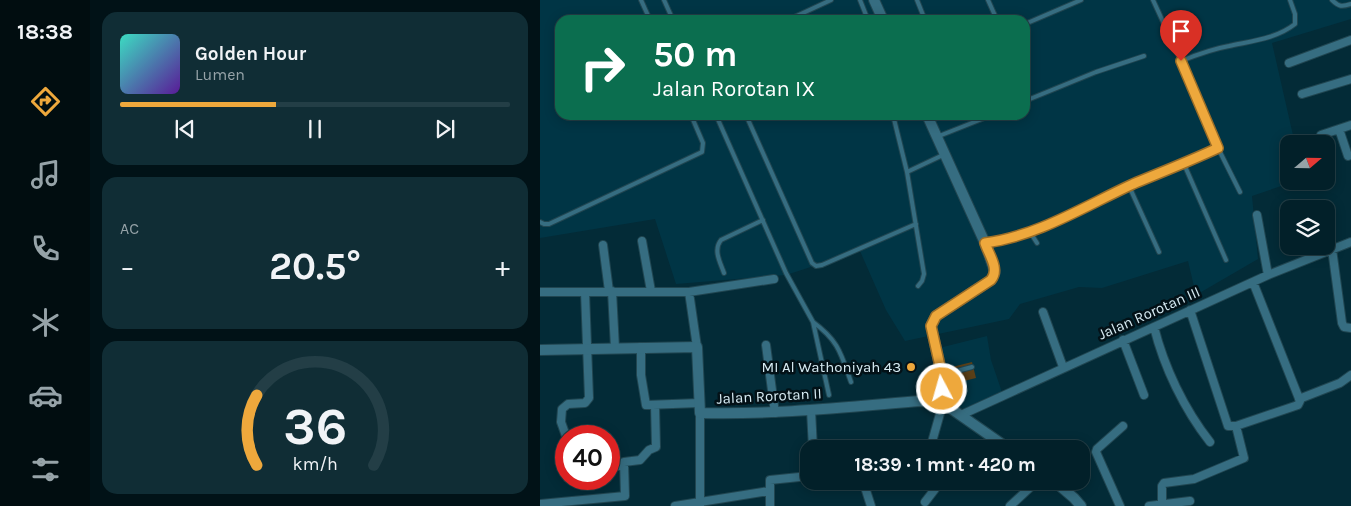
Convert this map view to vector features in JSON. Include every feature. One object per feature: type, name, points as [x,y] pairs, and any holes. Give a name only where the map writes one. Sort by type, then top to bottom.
[{"type":"street","points":[[874,0],[881,15]]},
{"type":"street","points":[[1289,64],[1351,40]]},
{"type":"street","points":[[1302,94],[1351,79]]},
{"type":"street","points":[[929,120],[994,267],[994,276],[991,280],[936,316],[931,322],[942,375],[943,403],[933,440]]},
{"type":"street","points":[[1321,135],[1351,125]]},
{"type":"street","points":[[1339,129],[1348,156]]},
{"type":"street","points":[[1257,215],[1268,275]]},
{"type":"street","points":[[642,241],[651,291]]},
{"type":"street","name":"Jalan Rorotan III","points":[[1335,248],[1351,242]]},
{"type":"street","points":[[603,245],[610,291],[615,348]]},
{"type":"street","name":"Jalan Rorotan III","points":[[961,415],[1123,340],[1317,255]]},
{"type":"street","points":[[1333,255],[1342,323],[1344,327],[1351,328]]},
{"type":"street","points":[[540,292],[689,292],[774,279]]},
{"type":"street","points":[[1190,310],[1230,427],[1298,405],[1300,403],[1253,282]]},
{"type":"street","points":[[563,425],[562,409],[568,404],[587,402],[590,394],[585,292]]},
{"type":"street","points":[[540,350],[697,347],[689,292]]},
{"type":"street","points":[[1043,312],[1063,367]]},
{"type":"street","points":[[1154,327],[1157,340],[1172,377],[1196,422],[1210,442]]},
{"type":"street","points":[[1123,340],[1144,395]]},
{"type":"street","points":[[766,345],[774,413]]},
{"type":"street","points":[[641,347],[641,375],[646,405],[699,408],[700,504]]},
{"type":"street","name":"Jalan Rorotan II","points":[[697,347],[699,408],[774,413],[920,401],[943,403]]},
{"type":"street","points":[[1298,399],[1340,383],[1351,375]]},
{"type":"street","points":[[943,403],[996,440]]},
{"type":"street","points":[[540,504],[564,504],[626,496],[624,462],[640,460],[649,450],[656,447],[655,405]]},
{"type":"street","points":[[811,410],[813,440]]},
{"type":"street","points":[[1120,506],[1096,452],[1123,426]]},
{"type":"street","points":[[1162,505],[1162,486],[1164,483],[1194,479],[1244,458],[1236,426]]},
{"type":"street","points":[[770,506],[769,491],[772,480],[800,477]]},
{"type":"street","points":[[866,490],[871,506]]},
{"type":"street","points":[[925,502],[934,490]]},
{"type":"street","points":[[1010,506],[1027,490]]},
{"type":"street","points":[[1065,490],[1081,506]]},
{"type":"street","points":[[675,506],[700,504],[769,491]]},
{"type":"street","points":[[1148,506],[1190,501]]},
{"type":"lane","points":[[641,0],[648,15]]},
{"type":"lane","points":[[664,0],[672,15]]},
{"type":"lane","points":[[799,15],[831,0]]},
{"type":"lane","points":[[860,0],[866,15]]},
{"type":"lane","points":[[917,0],[923,15]]},
{"type":"lane","points":[[988,0],[995,15]]},
{"type":"lane","points":[[1030,22],[1081,0]]},
{"type":"lane","points":[[1152,0],[1181,61],[1218,148],[1240,192]]},
{"type":"lane","points":[[1181,61],[1206,52],[1262,39],[1290,28],[1295,24],[1296,18],[1290,0]]},
{"type":"lane","points":[[1332,0],[1341,6],[1351,4]]},
{"type":"lane","points":[[1030,100],[1096,72],[1144,56]]},
{"type":"lane","points":[[540,222],[549,224],[701,152],[704,150],[704,144],[693,120]]},
{"type":"lane","points":[[718,120],[786,272],[813,322],[829,395]]},
{"type":"lane","points":[[748,120],[814,265],[822,265],[916,224]]},
{"type":"lane","points":[[894,120],[907,172],[924,274],[918,286]]},
{"type":"lane","points":[[937,137],[980,120]]},
{"type":"lane","points":[[985,243],[1006,240],[1030,232],[1129,186],[1218,148]]},
{"type":"lane","points":[[907,172],[945,154]]},
{"type":"lane","points":[[1184,164],[1226,260]]},
{"type":"lane","points":[[1129,186],[1159,252]]},
{"type":"lane","points":[[724,273],[716,252],[717,245],[721,240],[763,220]]},
{"type":"lane","points":[[1030,232],[1037,243]]},
{"type":"lane","points":[[813,322],[826,332],[839,349],[850,382]]},
{"type":"lane","points":[[942,375],[972,367]]},
{"type":"shaded area","points":[[540,0],[1351,0],[1351,19],[1272,43],[1293,135],[1280,135],[1280,186],[1252,196],[1258,259],[1196,295],[1188,261],[1102,288],[1079,287],[1020,304],[1009,319],[905,341],[886,310],[860,251],[786,275],[676,284],[655,219],[540,238]]},
{"type":"shaded area","points":[[987,336],[991,360],[1004,398],[956,411],[939,348]]},
{"type":"shaded area","points":[[972,362],[976,378],[952,384],[948,368]]},
{"type":"place","name":"MI Al Wathoniyah 43","points":[[911,367]]},
{"type":"route","points":[[942,389],[942,375],[931,322],[936,316],[991,280],[994,276],[994,267],[985,243],[1006,240],[1030,232],[1218,148],[1181,61]]}]
